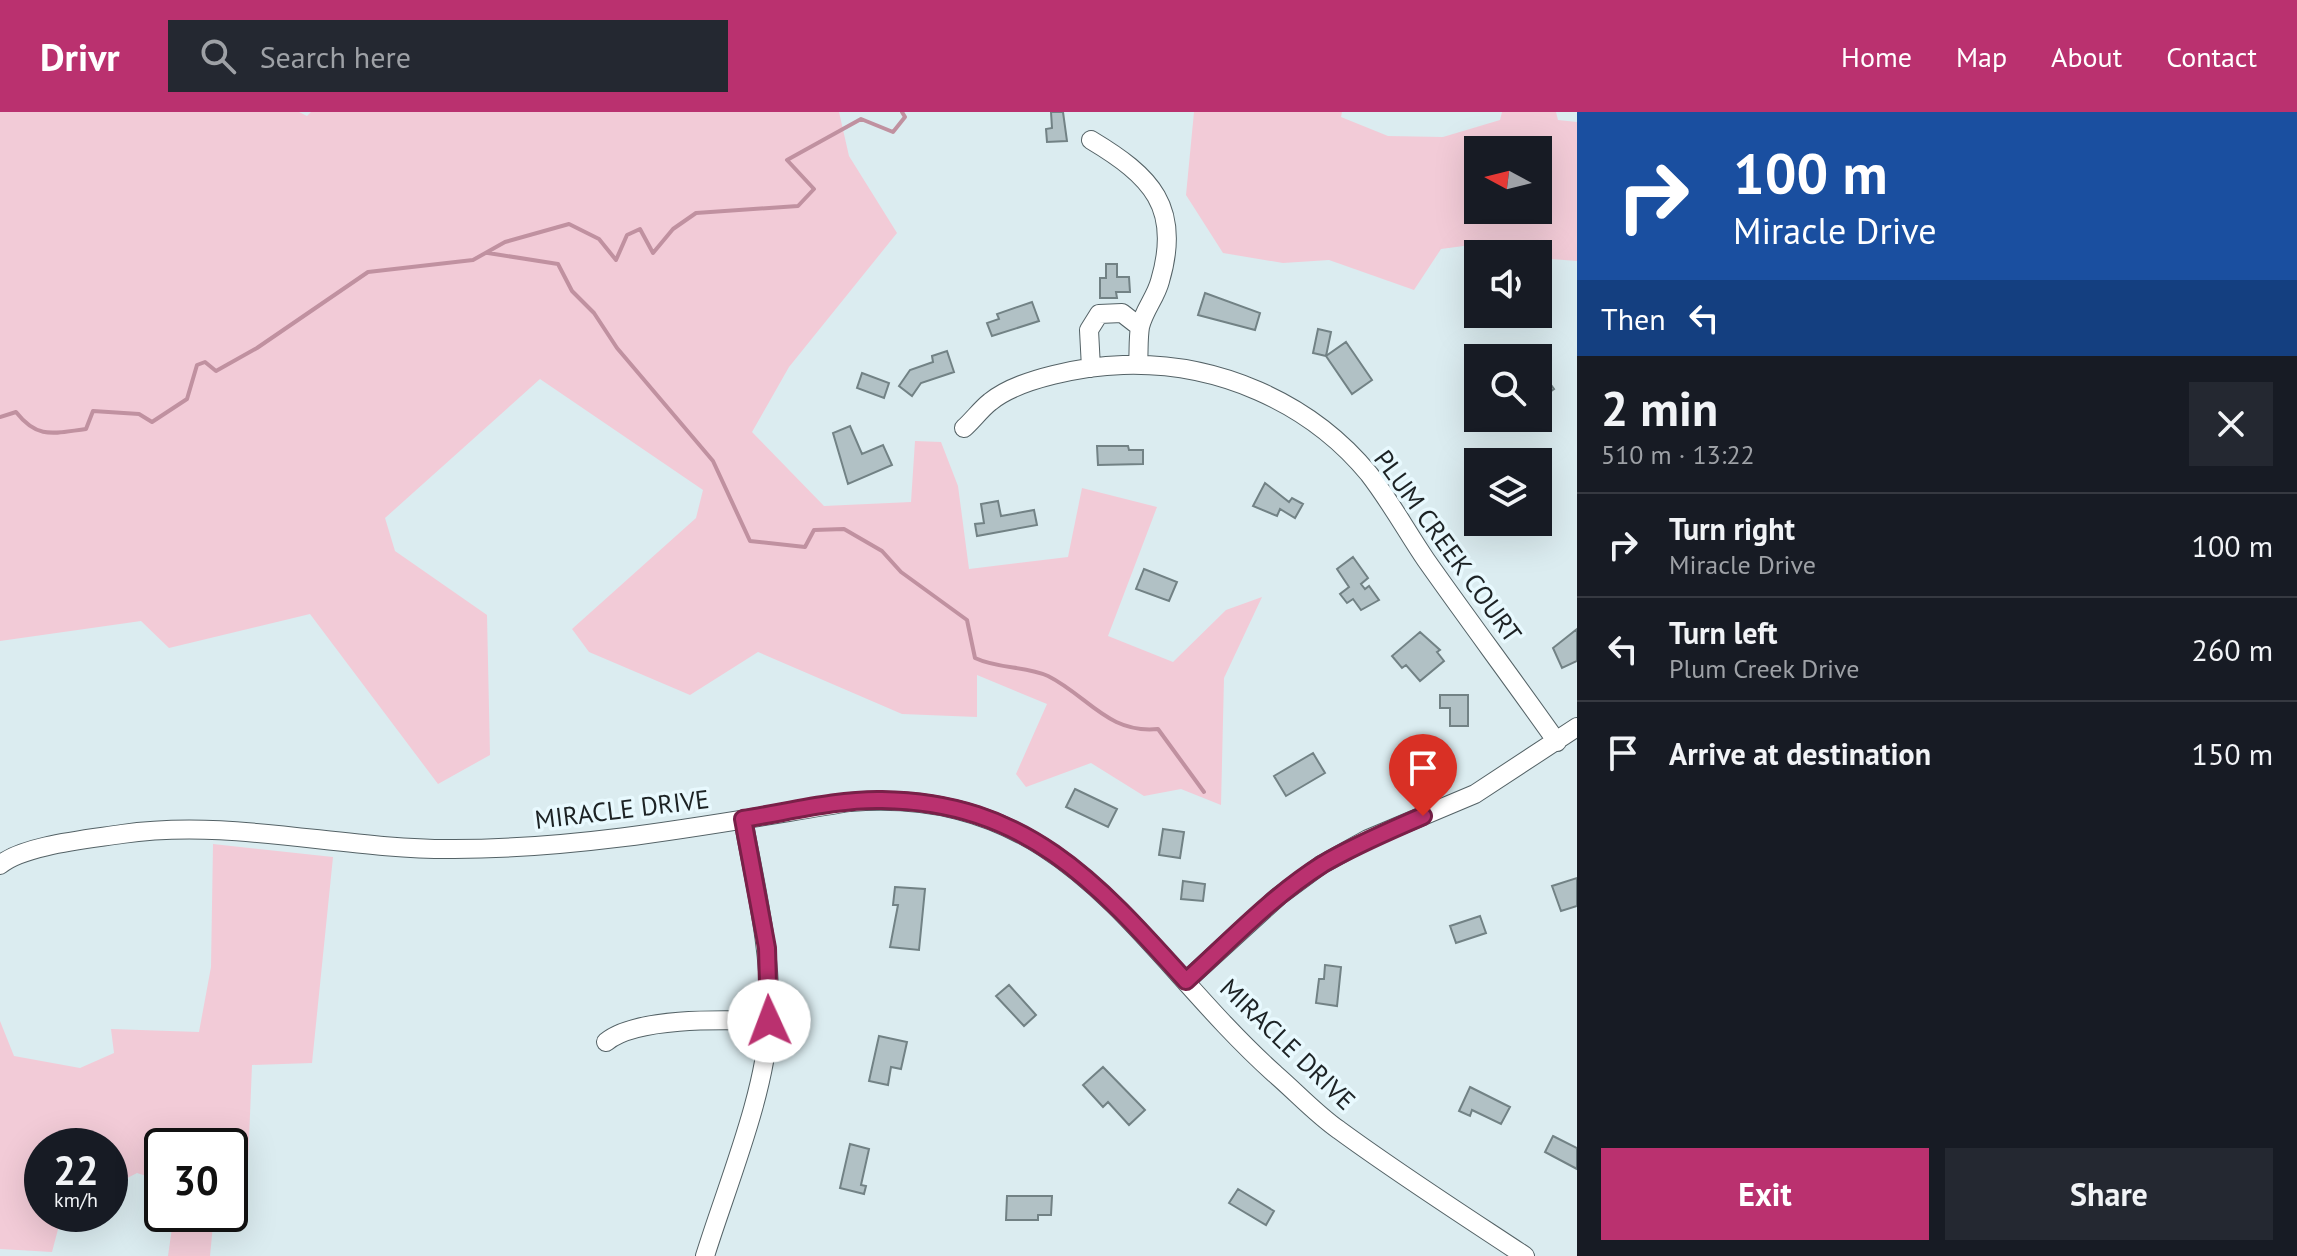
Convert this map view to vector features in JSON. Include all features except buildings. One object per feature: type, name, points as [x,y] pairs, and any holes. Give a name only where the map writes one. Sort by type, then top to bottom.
[{"type":"street","points":[[1091,140],[1136,170],[1149,183],[1162,203],[1167,223],[1168,242],[1160,283],[1140,327],[1138,364]]},
{"type":"street","points":[[1091,368],[1089,330],[1099,314],[1122,313],[1140,327]]},
{"type":"street","name":"PLUM CREEK COURT","points":[[964,428],[1003,393],[1066,372],[1091,368],[1138,364],[1194,369],[1235,381],[1277,399],[1326,432],[1368,474],[1557,742]]},
{"type":"street","points":[[1186,981],[1279,896],[1321,865],[1368,839],[1475,794],[1577,727]]},
{"type":"street","name":"MIRACLE DRIVE","points":[[0,865],[7,859],[34,851],[157,829],[226,829],[450,849],[532,848],[882,800],[948,808],[985,817],[1019,832],[1080,871],[1107,894],[1249,1051],[1337,1129],[1521,1255]]},
{"type":"street","points":[[705,1256],[760,1081],[769,1021],[767,948],[743,819]]},
{"type":"street","points":[[606,1042],[614,1035],[661,1025],[769,1021]]},
{"type":"shaded area","points":[[0,112],[299,112],[307,116],[311,112],[839,112],[849,156],[897,233],[789,367],[752,432],[824,506],[911,502],[915,441],[941,442],[958,486],[969,569],[1068,557],[1082,488],[1157,507],[1108,636],[1173,662],[1226,610],[1262,597],[1224,678],[1221,805],[1181,789],[1144,796],[1091,763],[1026,787],[1016,774],[1047,704],[977,675],[977,717],[902,714],[758,652],[690,695],[589,652],[572,629],[696,518],[703,490],[540,379],[385,518],[395,551],[487,615],[490,755],[438,784],[310,614],[169,648],[141,621],[0,641]]},
{"type":"shaded area","points":[[1194,112],[1342,112],[1341,117],[1388,136],[1443,137],[1500,120],[1502,112],[1556,112],[1558,120],[1577,122],[1577,261],[1552,259],[1552,240],[1464,240],[1464,246],[1441,249],[1414,290],[1329,260],[1283,263],[1223,253],[1186,195]]},
{"type":"shaded area","points":[[213,844],[333,857],[312,1063],[252,1065],[248,1164],[248,1128],[144,1128],[144,1175],[137,1173],[128,1178],[128,1128],[24,1128],[24,1232],[57,1232],[52,1252],[0,1249],[0,1021],[14,1056],[80,1068],[114,1053],[111,1029],[199,1032],[211,967]]},
{"type":"shaded area","points":[[171,1232],[212,1232],[210,1256],[168,1256]]},
{"type":"waterway","points":[[0,417],[16,412],[32,427],[47,432],[86,429],[93,411],[139,414],[152,422],[187,399],[197,365],[205,362],[216,371],[257,348],[368,272],[473,260],[505,242],[569,224],[599,239],[616,260],[627,235],[640,229],[653,253],[673,229],[696,213],[798,206],[814,189],[787,160],[861,119],[893,132],[905,117],[902,112]]},
{"type":"waterway","points":[[488,253],[558,264],[572,291],[594,313],[617,348],[713,461],[750,541],[805,547],[814,530],[844,529],[882,551],[901,572],[967,620],[975,658],[1048,676],[1112,720],[1125,726],[1158,729],[1204,792]]},
{"type":"route","points":[[769,1021],[767,948],[743,819],[882,800],[948,808],[985,817],[1019,832],[1080,871],[1107,894],[1186,981],[1279,896],[1321,865],[1368,839],[1423,816]]}]
